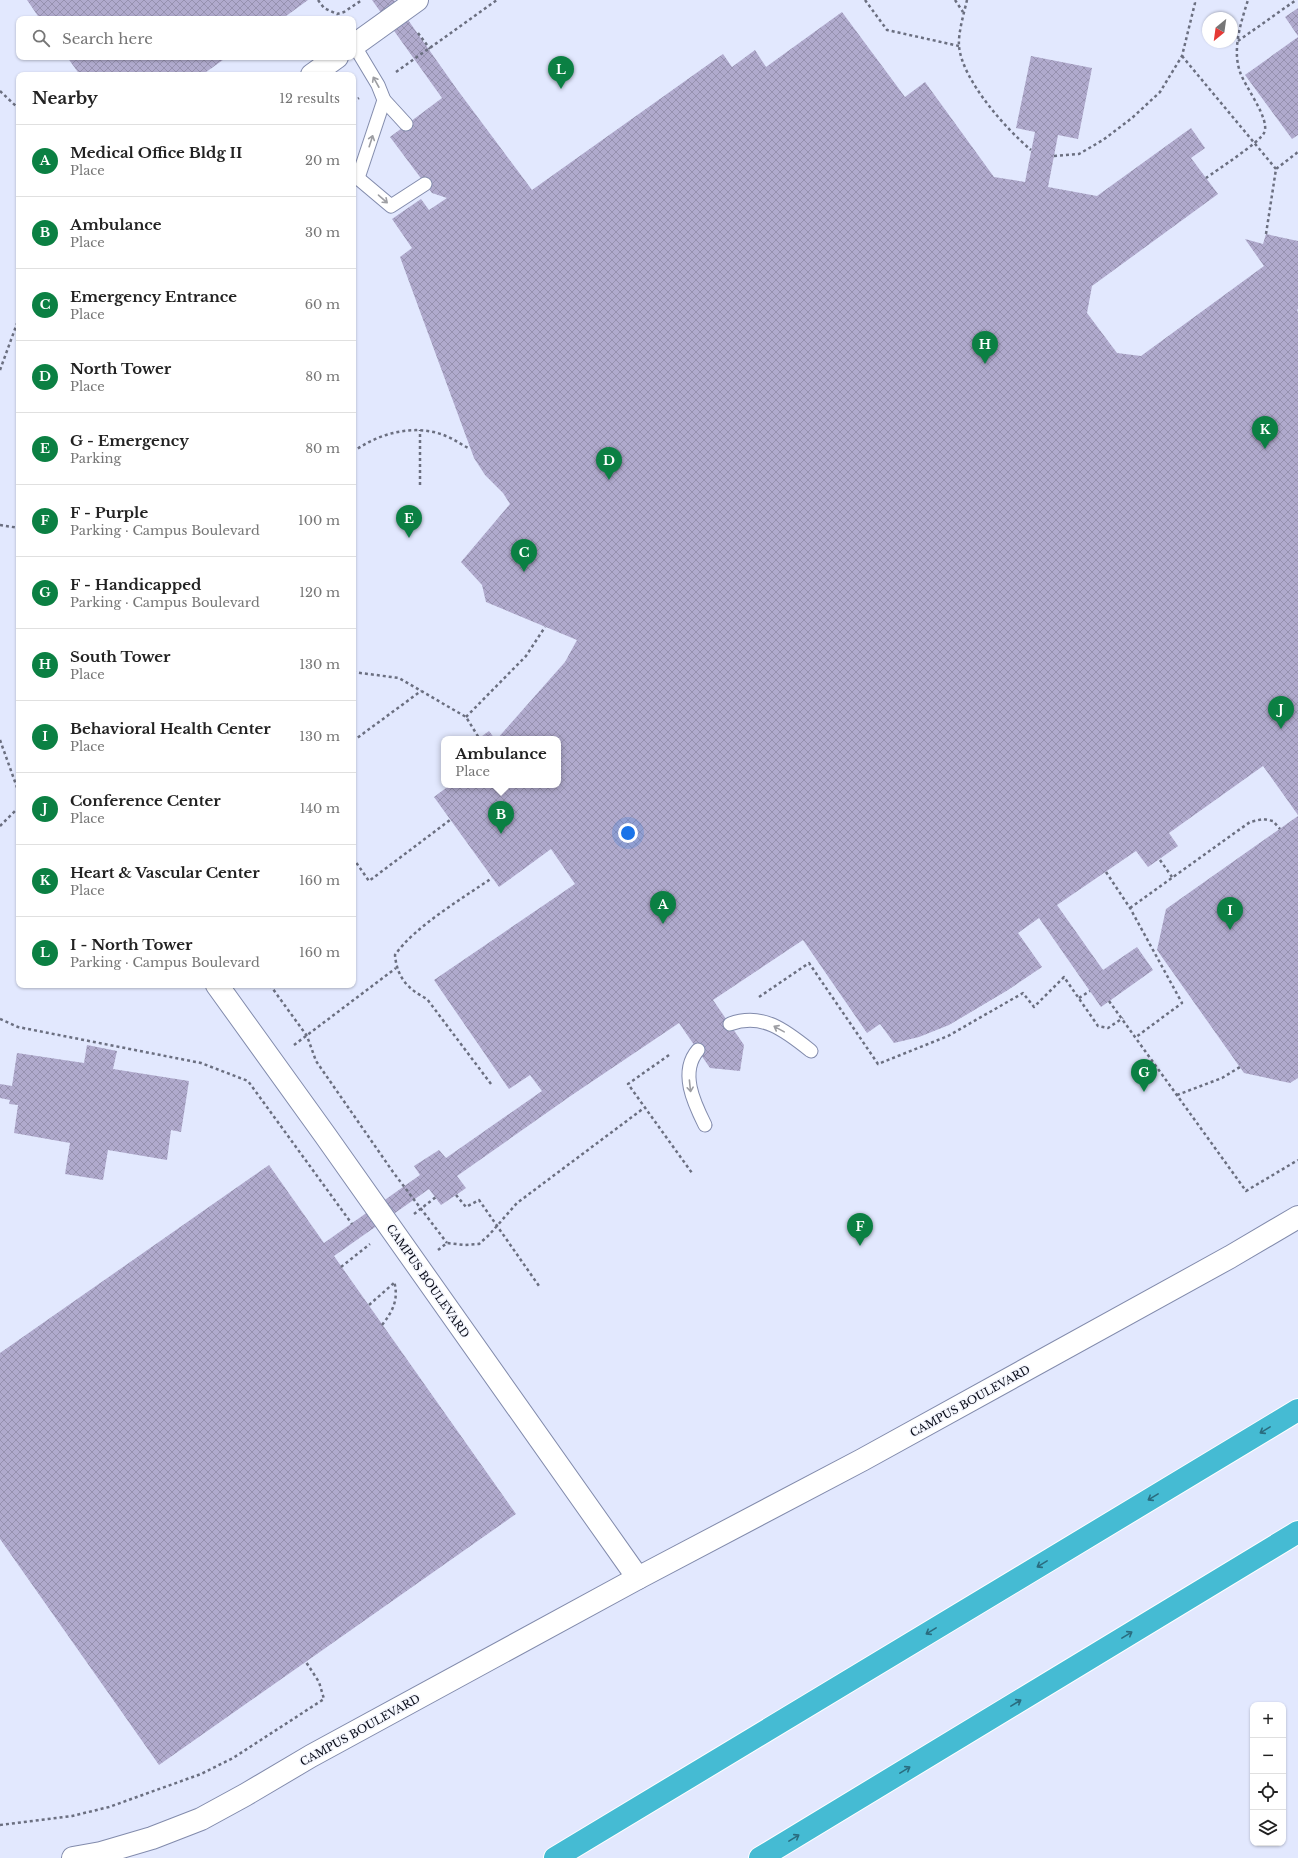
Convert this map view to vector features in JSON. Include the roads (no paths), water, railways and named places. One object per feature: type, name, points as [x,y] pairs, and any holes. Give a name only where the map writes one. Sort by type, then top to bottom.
[{"type":"highway","points":[[555,1858],[1298,1410]]},
{"type":"highway","points":[[760,1858],[1298,1532]]},
{"type":"street","points":[[356,43],[417,0]]},
{"type":"street","points":[[316,72],[333,60]]},
{"type":"street","name":"CAMPUS BOULEVARD","points":[[219,988],[325,1134],[638,1578]]},
{"type":"street","name":"CAMPUS BOULEVARD","points":[[73,1858],[101,1853],[152,1838],[201,1819],[311,1756],[638,1578],[862,1460],[1230,1258],[1298,1217]]},
{"type":"lane","points":[[356,59],[378,85],[384,100],[406,124]]},
{"type":"lane","points":[[384,100],[356,176],[391,206],[425,184]]},
{"type":"lane","points":[[730,1024],[743,1019],[763,1022],[792,1036],[811,1051]]},
{"type":"lane","points":[[698,1050],[693,1055],[689,1073],[690,1092],[705,1125]]},
{"type":"place","name":"I - North Tower","points":[[561,89]]},
{"type":"place","name":"South Tower","points":[[985,364]]},
{"type":"place","name":"Heart & Vascular Center","points":[[1265,449]]},
{"type":"place","name":"North Tower","points":[[609,480]]},
{"type":"place","name":"G - Emergency","points":[[409,538]]},
{"type":"place","name":"Emergency Entrance","points":[[524,572]]},
{"type":"place","name":"Conference Center","points":[[1281,729]]},
{"type":"place","name":"Ambulance","points":[[501,834]]},
{"type":"place","name":"Medical Office Bldg II","points":[[663,924]]},
{"type":"place","name":"Behavioral Health Center","points":[[1230,930]]},
{"type":"place","name":"F - Handicapped","points":[[1144,1092]]},
{"type":"place","name":"F - Purple","points":[[860,1246]]}]
